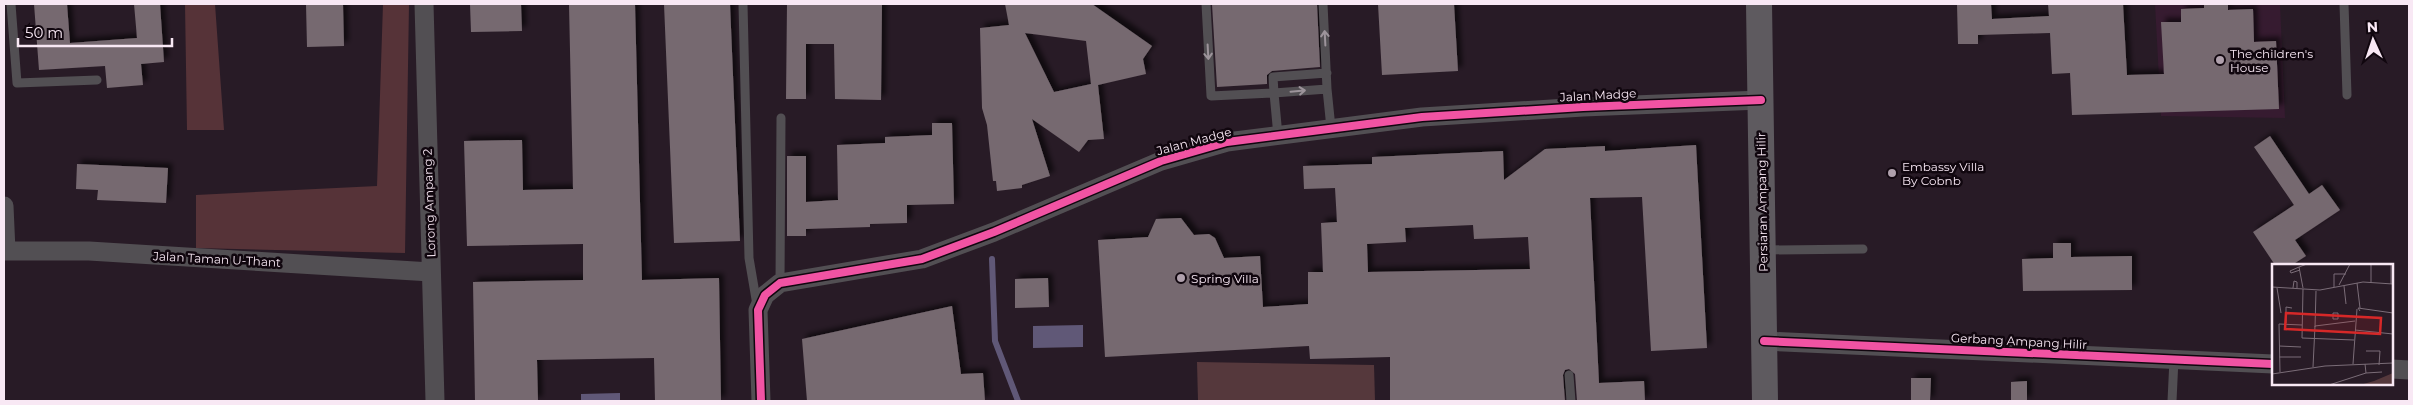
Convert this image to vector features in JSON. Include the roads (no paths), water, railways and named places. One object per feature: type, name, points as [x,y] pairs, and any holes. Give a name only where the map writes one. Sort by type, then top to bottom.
[{"type":"street","name":"Lorong Ampang 2","points":[[424,4],[435,401]]},
{"type":"street","name":"Persiaran Ampang Hilir","points":[[1760,4],[1765,401]]},
{"type":"street","name":"Jalan Madge","points":[[780,283],[922,260],[994,232],[1160,161],[1227,142],[1422,117],[1582,107],[1761,100]]},
{"type":"street","points":[[4,206],[5,251]]},
{"type":"street","name":"Jalan Taman U-Thant","points":[[5,251],[89,251],[431,272]]},
{"type":"street","points":[[761,401],[758,310],[765,295],[780,283]]},
{"type":"street","name":"Gerbang Ampang Hilir","points":[[1764,341],[2272,364]]},
{"type":"street","points":[[2393,369],[2409,370]]},
{"type":"lane","points":[[11,4],[17,83],[97,80]]},
{"type":"lane","points":[[743,4],[749,258],[758,310]]},
{"type":"lane","points":[[1206,4],[1211,96],[1328,89]]},
{"type":"lane","points":[[1323,4],[1330,128]]},
{"type":"lane","points":[[2344,4],[2347,95]]},
{"type":"lane","points":[[1278,136],[1273,77],[1327,73]]},
{"type":"lane","points":[[780,283],[781,118]]},
{"type":"lane","points":[[1763,250],[1863,249]]},
{"type":"lane","points":[[2172,401],[2174,359]]},
{"type":"lane","points":[[1570,375],[1571,401]]},
{"type":"waterway","points":[[992,259],[995,341],[1018,401]]},
{"type":"place","name":"The children's House","points":[[2220,60]]},
{"type":"place","name":"Embassy Villa By Cobnb","points":[[1892,173]]},
{"type":"place","name":"Spring Villa","points":[[1181,278]]}]
